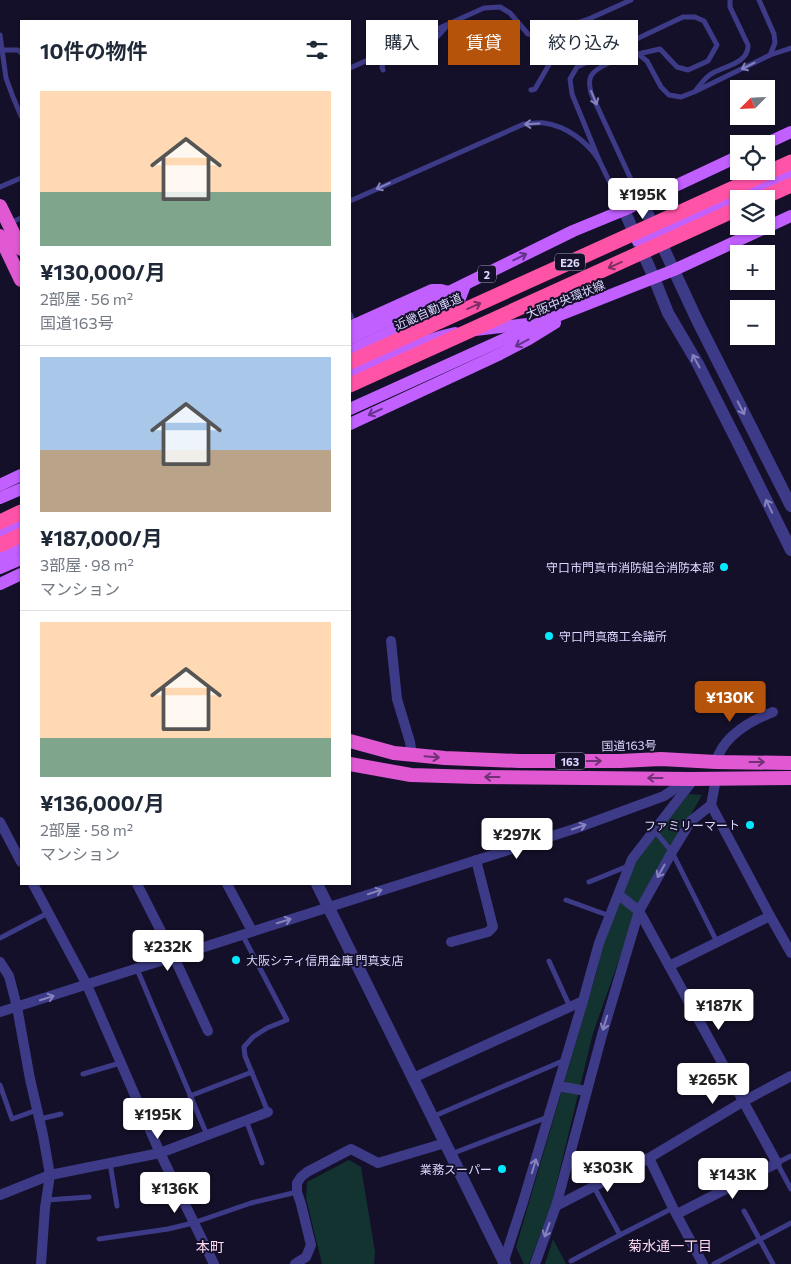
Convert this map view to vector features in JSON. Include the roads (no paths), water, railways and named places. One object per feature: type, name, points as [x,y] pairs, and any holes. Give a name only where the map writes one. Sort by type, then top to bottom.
[{"type":"highway","name":"近畿自動車道","points":[[351,362],[791,162]]},
{"type":"highway","points":[[775,192],[791,185]]},
{"type":"highway","points":[[0,206],[15,221],[11,257]]},
{"type":"highway","name":"E26","points":[[351,385],[730,212]]},
{"type":"highway","points":[[0,236],[20,278]]},
{"type":"highway","points":[[0,522],[20,512]]},
{"type":"highway","points":[[0,544],[20,535]]},
{"type":"highway","name":"国道163号","points":[[351,741],[394,753],[445,758],[519,761],[661,759],[791,763]]},
{"type":"highway","name":"163","points":[[351,764],[411,775],[716,779],[791,778]]},
{"type":"main road","points":[[775,139],[791,132]]},
{"type":"main road","name":"2","points":[[353,327],[432,290],[450,292],[573,231],[642,202],[730,160]]},
{"type":"main road","points":[[638,242],[791,173]]},
{"type":"main road","name":"大阪中央環状線","points":[[351,409],[542,322],[674,270],[791,216]]},
{"type":"main road","points":[[351,351],[448,306],[460,298],[464,285]]},
{"type":"main road","points":[[351,424],[500,354],[529,339],[578,308]]},
{"type":"main road","points":[[351,374],[416,344],[438,337],[460,332],[542,322]]},
{"type":"main road","points":[[0,485],[20,475]]},
{"type":"main road","points":[[0,498],[20,489]]},
{"type":"main road","points":[[0,533],[20,523]]},
{"type":"main road","points":[[3,563],[20,547]]},
{"type":"main road","points":[[3,563],[20,558]]},
{"type":"main road","points":[[0,584],[20,574]]},
{"type":"street","points":[[642,202],[697,320],[791,506]]},
{"type":"street","points":[[624,210],[668,313],[698,364],[791,550]]},
{"type":"street","points":[[391,641],[397,699],[412,755]]},
{"type":"street","points":[[716,762],[721,750],[742,728],[773,712]]},
{"type":"street","points":[[504,1263],[584,1001],[599,943],[632,859],[693,778]]},
{"type":"street","points":[[0,1012],[574,829],[664,796],[693,778]]},
{"type":"street","points":[[716,779],[711,805],[791,953]]},
{"type":"street","points":[[535,1264],[556,1206],[586,1091],[639,911],[691,821],[711,805]]},
{"type":"street","points":[[0,822],[20,860]]},
{"type":"street","points":[[451,942],[488,932],[493,927],[476,860]]},
{"type":"street","points":[[34,885],[87,985],[160,1153],[214,1264]]},
{"type":"street","points":[[138,885],[174,957],[208,1031]]},
{"type":"street","points":[[227,885],[247,932]]},
{"type":"street","points":[[317,885],[504,1263]]},
{"type":"street","points":[[618,895],[639,911],[777,1163],[675,1211]]},
{"type":"street","points":[[669,966],[770,916]]},
{"type":"street","points":[[0,962],[4,974],[9,976],[17,1007],[50,1175],[41,1264]]},
{"type":"street","points":[[413,1078],[584,1001]]},
{"type":"street","points":[[556,1206],[648,1158],[791,1076]]},
{"type":"street","points":[[558,1086],[586,1091]]},
{"type":"street","points":[[0,1195],[50,1175],[160,1153],[268,1112]]},
{"type":"street","points":[[295,1264],[306,1257],[311,1245],[297,1192],[297,1183],[307,1172],[352,1149],[378,1163],[448,1149]]},
{"type":"street","points":[[648,1158],[703,1264]]},
{"type":"lane","points":[[520,25],[528,34],[537,37],[591,18],[631,0]]},
{"type":"lane","points":[[694,92],[711,74],[743,59],[748,51],[748,45],[730,7],[730,0]]},
{"type":"lane","points":[[759,0],[774,34],[775,43],[770,55]]},
{"type":"lane","points":[[455,20],[484,8],[500,7],[510,13],[516,20]]},
{"type":"lane","points":[[638,37],[682,16],[695,16],[704,21],[717,45],[708,61],[688,70],[677,67],[660,49],[638,54]]},
{"type":"lane","points":[[531,90],[535,89],[554,56],[568,38],[591,18]]},
{"type":"lane","points":[[351,68],[448,23]]},
{"type":"lane","points":[[383,70],[384,62],[437,37],[448,24]]},
{"type":"lane","points":[[0,35],[6,78],[20,114]]},
{"type":"lane","points":[[638,54],[647,60],[661,87],[669,95],[681,97],[770,55],[791,48]]},
{"type":"lane","points":[[2,50],[18,50],[20,52]]},
{"type":"lane","points":[[581,65],[577,67],[570,78],[572,94],[624,210]]},
{"type":"lane","points":[[606,65],[592,74],[589,82],[592,93],[642,202]]},
{"type":"lane","points":[[351,201],[524,124],[545,123],[566,129],[581,139],[600,160]]},
{"type":"lane","points":[[0,187],[20,178]]},
{"type":"lane","points":[[654,830],[672,852],[717,942]]},
{"type":"lane","points":[[589,882],[630,865]]},
{"type":"lane","points":[[566,900],[610,916]]},
{"type":"lane","points":[[0,938],[48,913]]},
{"type":"lane","points":[[247,932],[288,1020],[268,1028],[253,1037],[244,1046],[245,1056],[268,1112]]},
{"type":"lane","points":[[549,961],[570,1007]]},
{"type":"lane","points":[[136,969],[207,1135]]},
{"type":"lane","points":[[432,1118],[566,1060]]},
{"type":"lane","points":[[83,1074],[120,1063]]},
{"type":"lane","points":[[190,1096],[252,1072]]},
{"type":"lane","points":[[0,1085],[12,1119],[38,1114],[61,1114]]},
{"type":"lane","points":[[448,1149],[549,1117]]},
{"type":"lane","points":[[246,1120],[262,1163]]},
{"type":"lane","points":[[791,1156],[777,1163],[791,1189]]},
{"type":"lane","points":[[110,1163],[117,1206]]},
{"type":"lane","points":[[594,1186],[620,1235]]},
{"type":"lane","points":[[99,1239],[152,1232],[193,1223],[252,1203],[297,1192]]},
{"type":"lane","points":[[46,1200],[88,1197]]},
{"type":"lane","points":[[571,1261],[620,1235],[675,1211]]},
{"type":"lane","points":[[744,1211],[773,1264]]},
{"type":"lane","points":[[714,1264],[791,1223]]},
{"type":"place","name":"守口市門真市消防組合消防本部","points":[[724,567]]},
{"type":"place","name":"守口門真商工会議所","points":[[549,636]]},
{"type":"place","name":"ファミリーマート","points":[[750,825]]},
{"type":"place","name":"大阪シティ信用金庫 門真支店","points":[[236,960]]},
{"type":"place","name":"業務スーパー","points":[[502,1169]]},
{"type":"district","name":"菊水通一丁目","points":[[670,1245]]},
{"type":"district","name":"本町","points":[[210,1246]]}]
